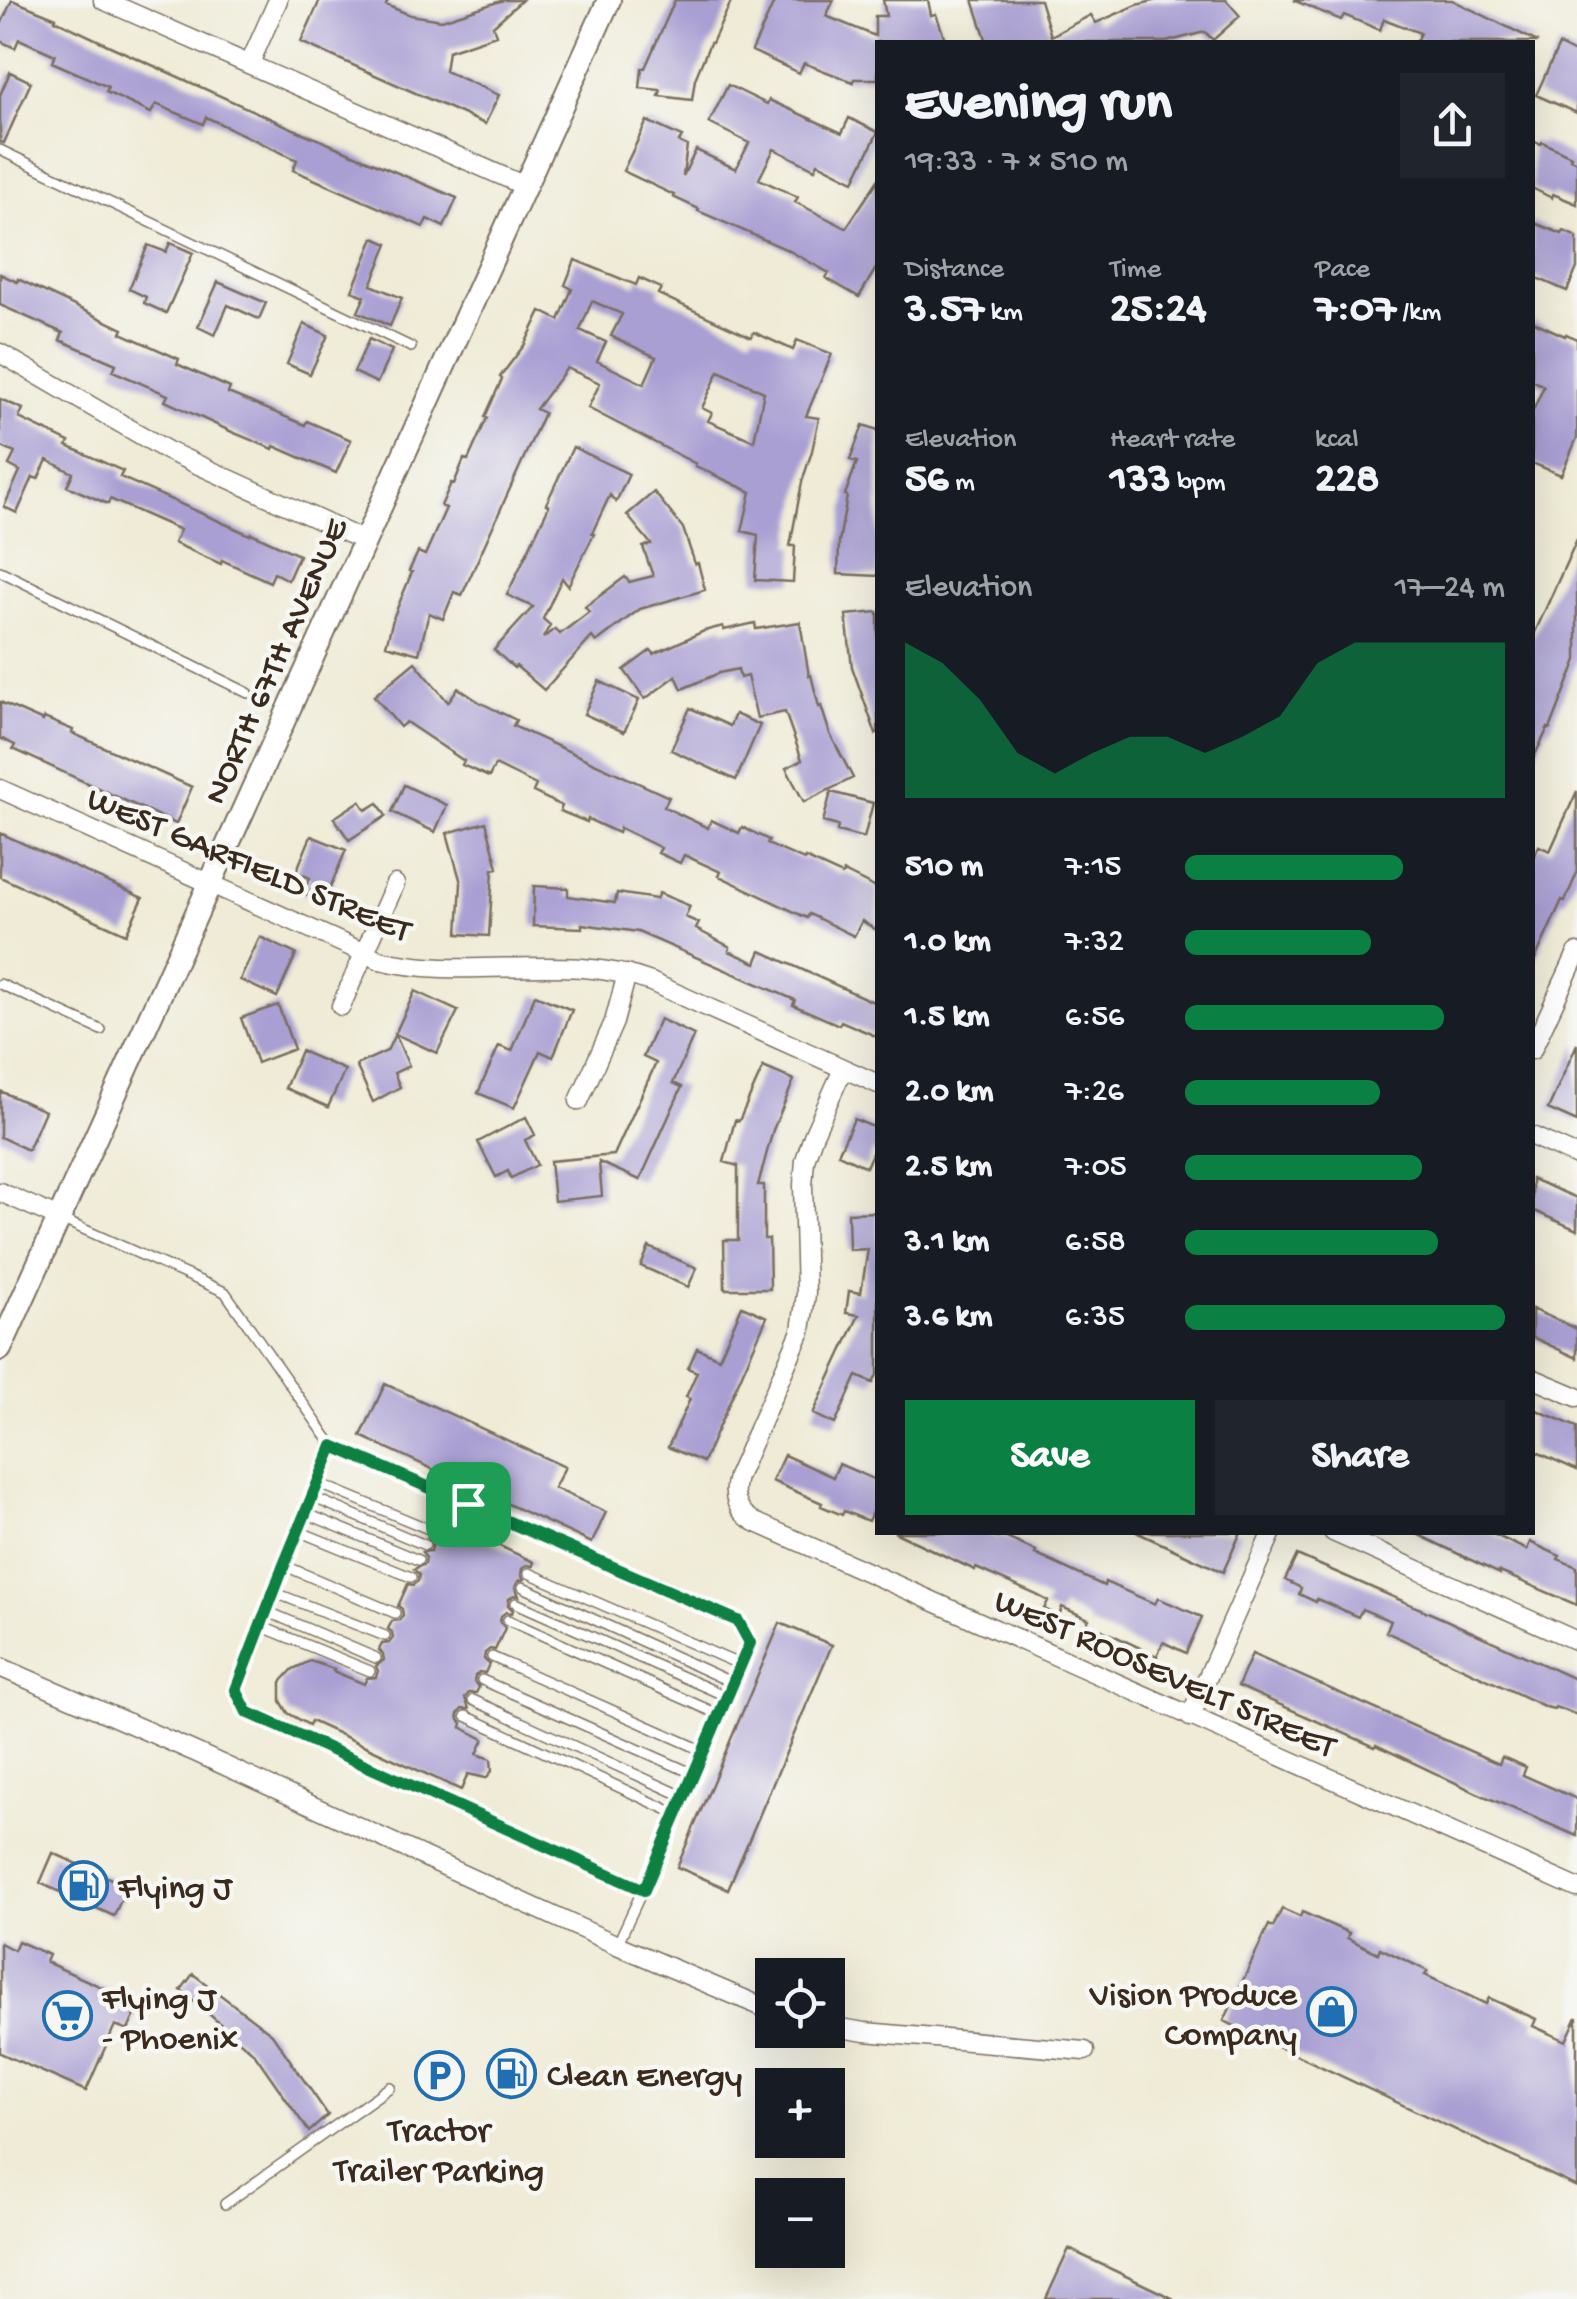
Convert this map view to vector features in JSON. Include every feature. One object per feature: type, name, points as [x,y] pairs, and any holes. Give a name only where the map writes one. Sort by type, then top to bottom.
[{"type":"main road","name":"NORTH 67TH AVENUE","points":[[0,1349],[609,0]]},
{"type":"street","points":[[103,0],[525,186]]},
{"type":"street","points":[[250,63],[278,0]]},
{"type":"street","points":[[0,353],[168,451],[365,541]]},
{"type":"street","name":"WEST GARFIELD STREET","points":[[0,789],[380,960],[414,967],[587,968],[628,974],[875,1083]]},
{"type":"street","points":[[341,1006],[395,884]]},
{"type":"street","points":[[1535,1044],[1577,954]]},
{"type":"street","points":[[578,1101],[614,1022],[628,974]]},
{"type":"street","name":"WEST ROOSEVELT STREET","points":[[843,1069],[805,1160],[804,1319],[734,1485],[740,1511],[754,1522],[1577,1888]]},
{"type":"street","points":[[1535,1137],[1577,1156]]},
{"type":"street","points":[[0,1192],[58,1218]]},
{"type":"street","points":[[1535,1379],[1577,1397]]},
{"type":"street","points":[[1190,1717],[1271,1535]]},
{"type":"street","points":[[1340,1535],[1577,1641]]},
{"type":"street","points":[[0,1667],[755,2004]]},
{"type":"street","points":[[845,2029],[1085,2050]]},
{"type":"lane","points":[[0,150],[411,347]]},
{"type":"lane","points":[[0,570],[248,693]]},
{"type":"lane","points":[[0,984],[101,1030]]},
{"type":"lane","points":[[58,1218],[226,1292],[333,1446],[738,1621],[750,1643],[617,1945]]},
{"type":"lane","points":[[333,1446],[236,1690],[247,1712],[644,1890]]},
{"type":"lane","points":[[318,1483],[431,1530]]},
{"type":"lane","points":[[312,1497],[425,1545]]},
{"type":"lane","points":[[305,1513],[418,1560]]},
{"type":"lane","points":[[298,1531],[411,1576]]},
{"type":"lane","points":[[284,1565],[395,1614]]},
{"type":"lane","points":[[530,1573],[740,1665]]},
{"type":"lane","points":[[523,1587],[733,1682]]},
{"type":"lane","points":[[273,1592],[385,1636]]},
{"type":"lane","points":[[516,1603],[728,1696]]},
{"type":"lane","points":[[266,1612],[376,1658]]},
{"type":"lane","points":[[508,1620],[720,1715]]},
{"type":"lane","points":[[260,1626],[370,1671]]},
{"type":"lane","points":[[492,1658],[704,1752]]},
{"type":"lane","points":[[482,1680],[694,1774]]},
{"type":"lane","points":[[473,1700],[685,1796]]},
{"type":"lane","points":[[466,1716],[677,1814]]},
{"type":"lane","points":[[225,2204],[390,2087]]},
{"type":"building","points":[[12,0],[289,127],[457,198],[444,227],[427,219],[423,227],[293,170],[297,160],[206,117],[203,124],[156,104],[151,113],[106,92],[108,87],[52,62],[55,55],[19,39],[15,48],[0,41],[0,27]]},
{"type":"building","points":[[320,0],[388,0],[386,5],[410,15],[442,20],[504,0],[522,0],[493,26],[496,35],[448,51],[445,71],[499,95],[485,124],[301,42]]},
{"type":"building","points":[[675,0],[732,0],[695,79],[692,100],[659,96],[661,90],[640,88],[642,68]]},
{"type":"building","points":[[775,0],[834,0],[826,16],[875,36],[875,16],[886,16],[883,0],[928,0],[931,15],[936,14],[945,40],[875,40],[875,79],[853,82],[804,63],[799,73],[752,51]]},
{"type":"building","points":[[973,0],[1040,0],[1051,36],[1091,15],[1096,23],[1157,0],[1226,0],[1240,16],[1213,40],[1205,32],[1174,40],[986,40]]},
{"type":"building","points":[[1293,0],[1452,0],[1534,40],[1417,40],[1420,33],[1384,19],[1380,30],[1344,15],[1341,20]]},
{"type":"building","points":[[1559,45],[1577,54],[1577,113],[1536,95]]},
{"type":"building","points":[[10,72],[31,82],[4,143],[0,142],[0,95]]},
{"type":"building","points":[[728,85],[842,133],[849,118],[875,131],[854,181],[818,163],[815,169],[774,149],[759,179],[798,197],[795,202],[846,228],[875,184],[875,270],[859,297],[826,278],[829,273],[788,250],[698,211],[623,171],[647,121],[682,137],[679,142],[687,146],[683,176],[696,150],[736,169],[749,143],[709,123]]},
{"type":"building","points":[[1535,142],[1542,142],[1577,162],[1577,204],[1553,194],[1552,198],[1535,190]]},
{"type":"building","points":[[1535,223],[1577,237],[1577,268],[1567,291],[1535,277]]},
{"type":"building","points":[[374,238],[388,244],[371,285],[402,298],[390,326],[358,312],[365,296],[352,291]]},
{"type":"building","points":[[170,243],[193,253],[166,313],[144,303],[146,297],[129,289],[148,245],[166,252]]},
{"type":"building","points":[[575,260],[636,285],[639,278],[661,288],[658,294],[751,337],[754,332],[793,350],[797,340],[832,354],[806,416],[819,418],[790,546],[795,546],[793,582],[755,580],[758,535],[742,531],[751,492],[588,408],[600,383],[567,368],[536,409],[544,413],[462,595],[454,592],[443,619],[429,613],[419,654],[386,645],[412,572],[409,571],[418,552],[425,555],[446,508],[441,506],[464,459],[468,460],[500,377],[525,344],[541,311],[559,320],[572,289],[565,285]],"holes":[[[592,301],[622,314],[611,336],[656,357],[644,384],[597,361],[606,342],[580,330]],[[719,371],[764,392],[754,441],[708,421],[712,413],[702,408]]]},
{"type":"building","points":[[0,274],[123,329],[121,333],[179,359],[177,364],[230,388],[228,393],[351,440],[336,473],[165,401],[168,395],[113,371],[116,364],[60,340],[63,333],[0,305]]},
{"type":"building","points":[[218,282],[266,303],[259,319],[228,305],[215,335],[198,327]]},
{"type":"building","points":[[1535,322],[1577,339],[1577,438],[1561,475],[1535,464],[1535,406],[1544,386],[1535,382]]},
{"type":"building","points":[[304,324],[328,335],[310,374],[287,364]]},
{"type":"building","points":[[369,339],[392,350],[377,383],[354,372]]},
{"type":"building","points":[[0,399],[23,409],[19,418],[69,442],[67,446],[123,471],[120,477],[299,555],[288,580],[274,573],[270,582],[174,543],[180,530],[110,499],[108,504],[67,486],[73,473],[47,460],[38,479],[33,477],[17,513],[4,507],[20,471],[9,465],[15,453],[0,446]]},
{"type":"building","points":[[863,425],[875,429],[875,576],[838,574],[845,495],[857,462],[850,460]]},
{"type":"building","points":[[573,447],[629,474],[616,502],[610,495],[568,586],[562,578],[543,619],[550,625],[543,638],[555,629],[560,634],[589,612],[585,607],[625,577],[629,582],[653,576],[643,547],[651,544],[627,515],[654,492],[683,528],[705,590],[640,609],[596,642],[592,637],[544,690],[494,650],[533,607],[507,595]]},
{"type":"building","points":[[1577,539],[1577,660],[1550,729],[1535,755],[1535,632]]},
{"type":"building","points":[[875,612],[875,731],[852,667],[846,615]]},
{"type":"building","points":[[800,622],[819,707],[853,778],[804,802],[786,768],[802,760],[785,712],[757,718],[747,676],[740,678],[738,669],[682,689],[676,676],[645,699],[624,670],[651,650],[654,654],[704,631],[755,623],[756,629]]},
{"type":"building","points":[[415,662],[448,702],[458,688],[516,720],[513,726],[669,797],[664,807],[708,828],[711,820],[739,833],[742,827],[769,840],[767,844],[875,888],[875,929],[862,921],[854,936],[809,914],[807,918],[684,855],[680,863],[658,853],[661,848],[620,828],[618,833],[560,811],[562,806],[533,792],[536,785],[495,765],[489,777],[462,765],[464,761],[406,722],[400,727],[374,696]]},
{"type":"building","points":[[599,681],[639,700],[624,732],[584,714]]},
{"type":"building","points":[[0,702],[73,730],[72,733],[192,787],[176,824],[13,749],[15,745],[0,738]]},
{"type":"building","points":[[690,708],[730,726],[735,714],[760,725],[736,780],[671,750]]},
{"type":"building","points":[[404,785],[447,805],[435,832],[392,812]]},
{"type":"building","points":[[1577,791],[1577,873],[1535,959],[1535,855],[1539,846],[1550,851]]},
{"type":"building","points":[[831,792],[873,803],[864,838],[837,831],[838,826],[823,822]]},
{"type":"building","points":[[360,801],[366,810],[378,803],[386,816],[349,840],[334,818]]},
{"type":"building","points":[[486,822],[498,868],[493,869],[489,936],[458,934],[461,883],[447,833]]},
{"type":"building","points":[[0,833],[143,898],[126,934],[0,877]]},
{"type":"building","points":[[311,836],[346,850],[324,902],[303,893],[310,878],[296,872]]},
{"type":"building","points":[[534,886],[568,888],[568,896],[615,903],[617,893],[656,899],[659,893],[690,906],[685,917],[699,923],[696,929],[730,947],[729,951],[756,963],[761,951],[875,1003],[875,1036],[793,1005],[795,1000],[638,932],[582,924],[582,928],[533,926]]},
{"type":"building","points":[[260,937],[296,954],[277,997],[240,980]]},
{"type":"building","points":[[415,991],[458,1011],[437,1053],[395,1034]]},
{"type":"building","points":[[535,995],[572,1010],[553,1057],[540,1051],[514,1108],[478,1093],[499,1046],[512,1051]]},
{"type":"building","points":[[278,1005],[294,1049],[257,1063],[241,1018]]},
{"type":"building","points":[[660,1019],[694,1035],[673,1083],[682,1087],[640,1180],[599,1162],[602,1196],[554,1201],[550,1161],[614,1155],[656,1063],[643,1057]]},
{"type":"building","points":[[395,1034],[409,1066],[394,1073],[400,1087],[373,1102],[356,1065],[387,1051]]},
{"type":"building","points":[[1577,1044],[1577,1122],[1548,1109]]},
{"type":"building","points":[[301,1051],[345,1070],[328,1107],[285,1088]]},
{"type":"building","points":[[763,1067],[794,1080],[773,1130],[758,1185],[764,1185],[764,1239],[769,1239],[770,1289],[725,1289],[724,1240],[738,1240],[738,1166],[724,1162],[735,1120],[739,1121]]},
{"type":"building","points":[[0,1091],[45,1111],[28,1150],[0,1137]]},
{"type":"building","points":[[526,1117],[535,1135],[525,1140],[537,1165],[511,1178],[508,1171],[496,1177],[478,1142]]},
{"type":"building","points":[[854,1119],[875,1128],[875,1152],[866,1167],[838,1154]]},
{"type":"building","points":[[1535,1180],[1577,1198],[1577,1230],[1535,1211]]},
{"type":"building","points":[[875,1212],[875,1379],[873,1383],[857,1376],[835,1424],[813,1414],[859,1315],[846,1313],[849,1291],[861,1293],[868,1249],[849,1250],[848,1213]]},
{"type":"building","points":[[649,1247],[697,1268],[688,1287],[641,1266]]},
{"type":"building","points":[[742,1306],[767,1317],[703,1462],[668,1447],[690,1399],[686,1397],[697,1372],[688,1368],[697,1348],[719,1358]]},
{"type":"building","points":[[1535,1310],[1577,1329],[1577,1358],[1535,1338]]},
{"type":"building","points":[[385,1384],[565,1467],[554,1488],[606,1512],[592,1543],[361,1436]]},
{"type":"building","points":[[1535,1409],[1577,1427],[1577,1470],[1535,1451]]},
{"type":"building","points":[[784,1455],[833,1477],[839,1464],[875,1480],[875,1506],[868,1521],[844,1511],[842,1515],[772,1481]]},
{"type":"building","points":[[437,1517],[534,1562],[522,1569],[524,1579],[515,1587],[519,1596],[509,1599],[512,1613],[501,1616],[505,1628],[495,1650],[485,1653],[489,1664],[485,1673],[475,1676],[479,1687],[476,1693],[465,1698],[469,1709],[458,1714],[461,1727],[484,1739],[477,1754],[491,1759],[492,1771],[486,1778],[468,1774],[461,1790],[311,1721],[309,1725],[288,1713],[281,1701],[281,1682],[293,1669],[310,1661],[364,1684],[367,1678],[376,1677],[376,1666],[384,1660],[379,1650],[393,1638],[388,1629],[392,1621],[403,1615],[398,1606],[408,1584],[418,1581],[414,1569],[425,1564],[422,1552],[431,1551],[433,1543],[428,1538],[439,1532],[434,1523]]},
{"type":"building","points":[[900,1535],[1000,1535],[1104,1586],[1105,1582],[1155,1604],[1158,1598],[1202,1617],[1186,1653],[1163,1642],[1157,1656],[1062,1607],[1059,1616],[1044,1609],[1048,1601]]},
{"type":"building","points":[[1143,1535],[1240,1535],[1223,1572]]},
{"type":"building","points":[[1419,1535],[1495,1535],[1527,1550],[1530,1542],[1577,1567],[1577,1605]]},
{"type":"building","points":[[1297,1555],[1577,1680],[1577,1715],[1546,1707],[1386,1632],[1391,1621],[1362,1609],[1358,1617],[1299,1594],[1301,1588],[1285,1580]]},
{"type":"building","points":[[780,1623],[832,1645],[728,1889],[677,1867]]},
{"type":"building","points":[[1252,1654],[1499,1764],[1502,1757],[1526,1767],[1523,1775],[1577,1799],[1577,1836],[1238,1686]]},
{"type":"building","name":"Flying J","points":[[53,1853],[127,1886],[114,1916],[40,1883]]},
{"type":"building","points":[[1282,1909],[1300,1917],[1302,1912],[1349,1933],[1347,1938],[1378,1953],[1380,1948],[1486,2004],[1489,1998],[1536,2019],[1533,2026],[1566,2041],[1577,2017],[1577,2187],[1224,2021],[1269,1925],[1273,1927]]},
{"type":"building","name":"Flying J - Phoenix","points":[[18,1941],[49,1955],[46,1962],[128,1999],[126,2002],[138,2008],[128,2030],[115,2025],[86,2091],[0,2053],[0,1943],[14,1950]]},
{"type":"building","points":[[193,1974],[272,2034],[328,2115],[309,2132],[254,2053],[181,1990]]},
{"type":"building","points":[[1069,2249],[1174,2299],[1046,2299]]},
{"type":"place","name":"Flying J","points":[[83,1885]]},
{"type":"place","name":"Vision Produce Company","points":[[1332,2012]]},
{"type":"place","name":"Flying J - Phoenix","points":[[67,2016]]},
{"type":"place","name":"Clean Energy","points":[[512,2073]]},
{"type":"place","name":"Tractor Trailer Parking","points":[[439,2076]]},
{"type":"route","points":[[333,1446],[468,1504],[738,1621],[750,1643],[644,1890],[247,1712],[236,1690],[333,1446]]}]
